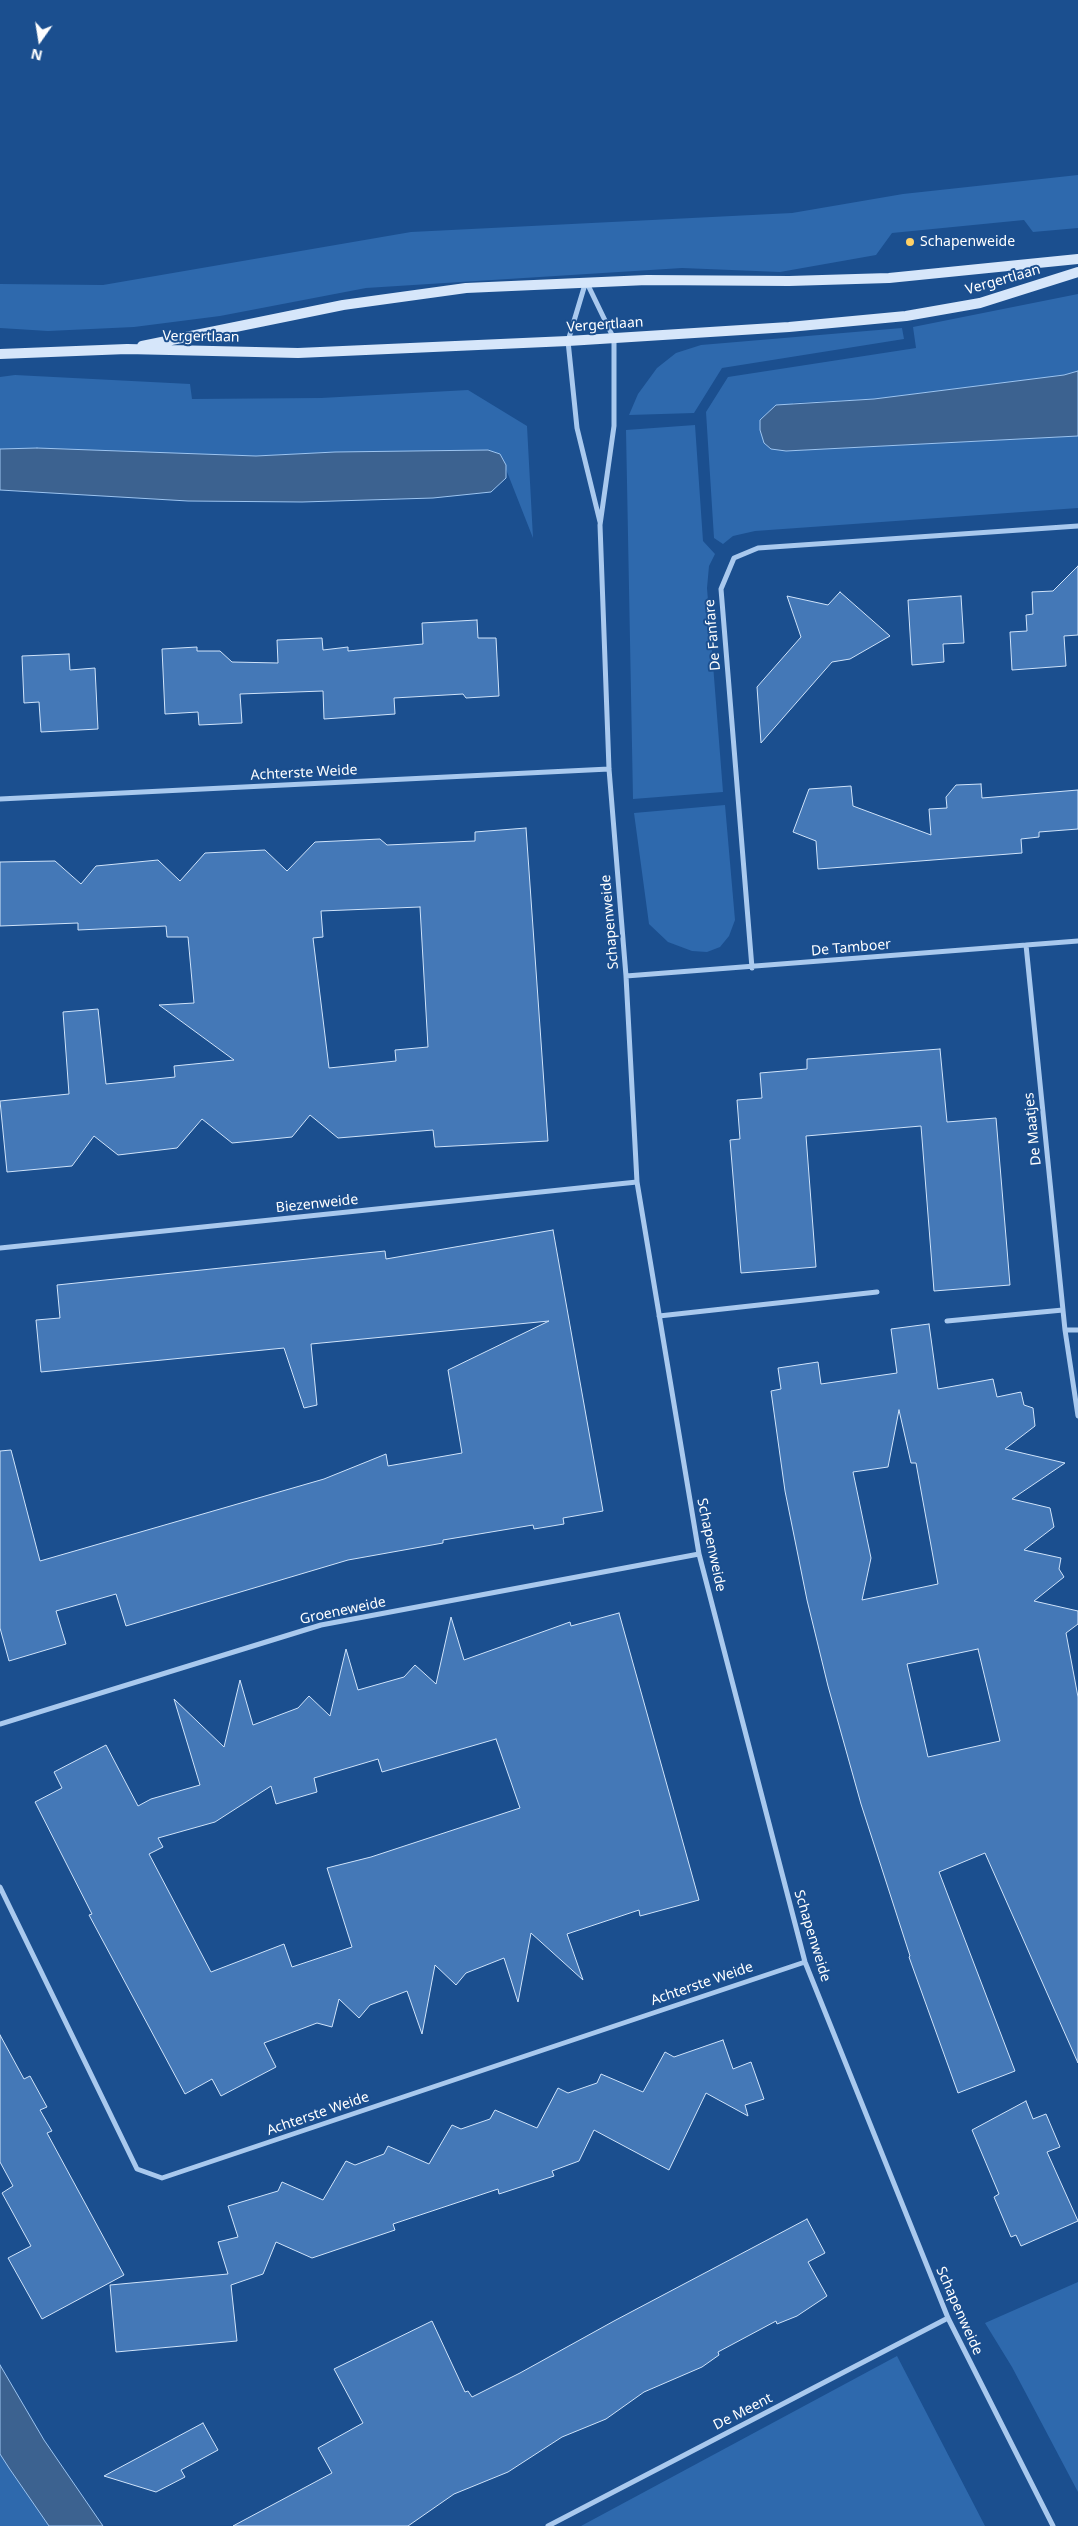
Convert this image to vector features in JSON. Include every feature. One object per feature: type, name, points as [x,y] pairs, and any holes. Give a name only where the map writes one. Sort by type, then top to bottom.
[{"type":"street","name":"Vergertlaan","points":[[127,349],[343,304],[466,288],[586,281],[889,278],[1078,259]]},
{"type":"street","name":"Vergertlaan","points":[[0,354],[127,349],[298,353],[614,339],[906,316],[980,303],[1078,272]]},
{"type":"street","name":"Schapenweide","points":[[586,281],[614,339],[614,426],[600,525],[609,770],[626,976],[637,1182],[699,1554],[805,1962],[948,2318],[1053,2526]]},
{"type":"street","name":"Schapenweide","points":[[586,281],[568,341],[577,428],[600,525]]},
{"type":"street","name":"De Fanfare","points":[[752,968],[721,589],[734,558],[758,548],[1078,526]]},
{"type":"street","name":"Achterste Weide","points":[[0,799],[609,770]]},
{"type":"street","name":"De Tamboer","points":[[626,976],[752,968],[1078,941]]},
{"type":"street","name":"De Maatjes","points":[[1026,945],[1065,1330],[1078,1416]]},
{"type":"street","name":"Biezenweide","points":[[0,1248],[637,1182]]},
{"type":"street","points":[[659,1316],[877,1292]]},
{"type":"street","points":[[947,1321],[1063,1310]]},
{"type":"street","points":[[1065,1330],[1078,1330]]},
{"type":"street","name":"Groeneweide","points":[[0,1724],[321,1625],[699,1554]]},
{"type":"street","name":"Achterste Weide","points":[[0,1887],[136,2169],[162,2178],[805,1962]]},
{"type":"street","name":"De Meent","points":[[548,2526],[948,2318]]},
{"type":"shaded area","points":[[1078,175],[1078,228],[1033,232],[1024,220],[892,233],[876,255],[780,272],[682,268],[366,288],[220,316],[134,327],[48,331],[0,328],[0,284],[103,285],[411,232],[792,213],[903,194]]},
{"type":"shaded area","points":[[1078,294],[1078,371],[1064,375],[874,399],[793,403],[786,451],[1078,436],[1078,508],[755,531],[733,536],[723,544],[714,538],[706,412],[728,377],[916,348],[913,327]]},
{"type":"shaded area","points":[[902,328],[904,339],[722,368],[694,413],[629,415],[638,394],[657,368],[676,353],[701,345]]},
{"type":"shaded area","points":[[1078,371],[1078,436],[786,451],[771,449],[764,443],[760,430],[760,420],[776,405],[874,399],[1064,375]]},
{"type":"shaded area","points":[[15,375],[190,384],[192,399],[321,398],[468,390],[527,426],[533,538],[500,454],[335,452],[256,456],[0,449],[0,377]]},
{"type":"shaded area","points":[[695,425],[703,541],[715,554],[709,566],[707,588],[723,792],[633,799],[626,430]]},
{"type":"shaded area","points":[[37,448],[256,456],[335,452],[488,450],[500,454],[506,465],[506,478],[491,492],[433,498],[302,502],[188,501],[0,490],[0,449]]},
{"type":"shaded area","points":[[725,805],[735,920],[729,936],[720,947],[707,952],[692,951],[668,942],[649,924],[634,813]]},
{"type":"shaded area","points":[[1078,2282],[1078,2492],[1012,2367],[985,2323]]},
{"type":"shaded area","points":[[897,2356],[985,2526],[581,2526]]},
{"type":"shaded area","points":[[0,2365],[44,2440],[103,2526],[49,2526],[0,2454]]},
{"type":"shaded area","points":[[0,2454],[9,2468],[49,2526],[0,2526]]},
{"type":"building","points":[[1078,566],[1078,635],[1064,636],[1066,666],[1012,670],[1010,632],[1027,631],[1026,615],[1033,614],[1032,592],[1053,591]]},
{"type":"building","points":[[840,592],[890,636],[850,659],[832,662],[761,743],[757,687],[801,637],[787,596],[828,605]]},
{"type":"building","points":[[961,596],[964,643],[943,644],[944,662],[912,665],[908,600]]},
{"type":"building","points":[[477,620],[478,638],[496,638],[499,696],[466,698],[463,694],[394,698],[395,714],[324,719],[323,691],[240,694],[242,723],[199,725],[198,712],[165,714],[162,649],[197,647],[197,651],[220,651],[232,662],[278,663],[277,640],[322,638],[323,650],[348,647],[348,651],[423,644],[422,623]]},
{"type":"building","points":[[69,654],[70,670],[95,668],[98,729],[41,732],[39,702],[24,703],[22,656]]},
{"type":"building","points":[[981,784],[982,798],[1078,790],[1078,829],[1039,832],[1039,837],[1021,839],[1022,853],[818,869],[816,841],[793,832],[809,789],[851,786],[853,806],[931,835],[929,809],[947,808],[946,797],[956,785]]},
{"type":"building","points":[[526,828],[548,1141],[435,1147],[433,1130],[338,1138],[310,1115],[292,1137],[232,1143],[202,1119],[177,1148],[118,1155],[94,1136],[72,1166],[7,1172],[0,1101],[69,1094],[63,1012],[98,1009],[106,1084],[175,1077],[174,1066],[234,1060],[159,1005],[194,1003],[188,937],[167,937],[166,926],[78,930],[78,923],[0,926],[0,862],[55,861],[81,884],[96,866],[158,860],[180,881],[205,853],[265,850],[287,871],[315,842],[380,839],[387,845],[475,841],[475,832]],"holes":[[[420,907],[428,1047],[395,1050],[396,1061],[329,1068],[313,938],[323,937],[321,911]]]},
{"type":"building","points":[[940,1049],[947,1122],[996,1118],[1010,1285],[934,1291],[921,1126],[806,1136],[816,1267],[741,1273],[730,1140],[740,1139],[737,1100],[762,1098],[760,1073],[807,1069],[807,1059]]},
{"type":"building","points":[[553,1230],[603,1511],[563,1518],[564,1524],[534,1529],[533,1525],[443,1540],[443,1543],[348,1560],[126,1626],[116,1594],[56,1611],[66,1644],[9,1661],[0,1628],[0,1451],[11,1450],[40,1561],[324,1479],[386,1454],[388,1466],[462,1453],[448,1370],[549,1321],[311,1344],[317,1405],[304,1408],[284,1348],[41,1372],[36,1320],[60,1318],[57,1285],[385,1251],[386,1259]]},
{"type":"building","points":[[929,1324],[938,1389],[993,1379],[997,1397],[1021,1392],[1024,1405],[1033,1408],[1035,1426],[1005,1449],[1065,1463],[1012,1499],[1050,1508],[1054,1527],[1024,1550],[1061,1558],[1059,1569],[1064,1577],[1034,1601],[1078,1611],[1078,1624],[1066,1633],[1078,1697],[1078,2063],[985,1853],[939,1872],[1015,2071],[958,2093],[909,1957],[861,1804],[828,1686],[807,1600],[785,1491],[771,1391],[781,1389],[778,1368],[818,1362],[821,1384],[897,1373],[891,1329]],"holes":[[[899,1410],[911,1463],[916,1463],[938,1584],[862,1600],[871,1558],[853,1472],[888,1467]],[[978,1649],[1000,1741],[928,1757],[907,1664]]]},
{"type":"building","points":[[619,1613],[699,1900],[640,1916],[639,1910],[567,1934],[583,1980],[531,1933],[518,2002],[504,1958],[466,1973],[456,1985],[435,1965],[422,2034],[407,1991],[370,2005],[359,2018],[339,1999],[332,2027],[317,2023],[264,2043],[276,2067],[221,2096],[212,2079],[185,2094],[89,1915],[92,1914],[35,1802],[62,1788],[54,1772],[106,1745],[138,1806],[151,1799],[200,1785],[174,1699],[224,1747],[240,1680],[253,1725],[298,1708],[309,1696],[330,1716],[346,1649],[358,1690],[404,1677],[415,1665],[436,1684],[451,1617],[464,1660],[570,1622],[571,1626]],"holes":[[[496,1739],[520,1808],[371,1857],[327,1868],[352,1947],[292,1967],[284,1944],[211,1972],[149,1854],[163,1847],[158,1838],[215,1822],[271,1786],[276,1804],[317,1792],[314,1778],[378,1759],[382,1772]]]},
{"type":"building","points":[[0,2035],[24,2079],[30,2076],[47,2107],[40,2110],[52,2131],[47,2133],[124,2275],[42,2319],[8,2258],[31,2246],[2,2193],[13,2186],[0,2162]]},
{"type":"building","points":[[723,2040],[733,2069],[751,2062],[764,2099],[745,2105],[748,2116],[706,2093],[669,2170],[594,2130],[579,2161],[552,2171],[554,2176],[499,2194],[498,2189],[393,2224],[395,2230],[312,2258],[276,2242],[263,2274],[231,2285],[237,2341],[116,2352],[110,2285],[228,2274],[218,2242],[238,2237],[228,2206],[278,2191],[282,2182],[323,2200],[346,2161],[355,2165],[384,2154],[388,2146],[429,2164],[452,2125],[461,2129],[490,2119],[495,2110],[537,2128],[558,2088],[568,2093],[597,2083],[601,2074],[643,2092],[665,2052],[674,2057]]},
{"type":"building","points":[[1026,2101],[1033,2119],[1046,2114],[1060,2147],[1047,2152],[1078,2221],[1021,2246],[1016,2235],[1011,2237],[994,2197],[999,2194],[972,2130]]},
{"type":"building","points":[[807,2219],[825,2253],[808,2262],[827,2296],[797,2316],[777,2324],[776,2321],[718,2352],[719,2355],[702,2367],[644,2392],[606,2419],[562,2437],[508,2472],[454,2494],[408,2526],[233,2526],[332,2473],[318,2448],[363,2423],[334,2369],[432,2321],[465,2392],[468,2391],[472,2397]]},
{"type":"building","points":[[203,2423],[218,2450],[181,2470],[185,2477],[156,2492],[104,2476]]},
{"type":"place","name":"Schapenweide","points":[[910,242]]}]
